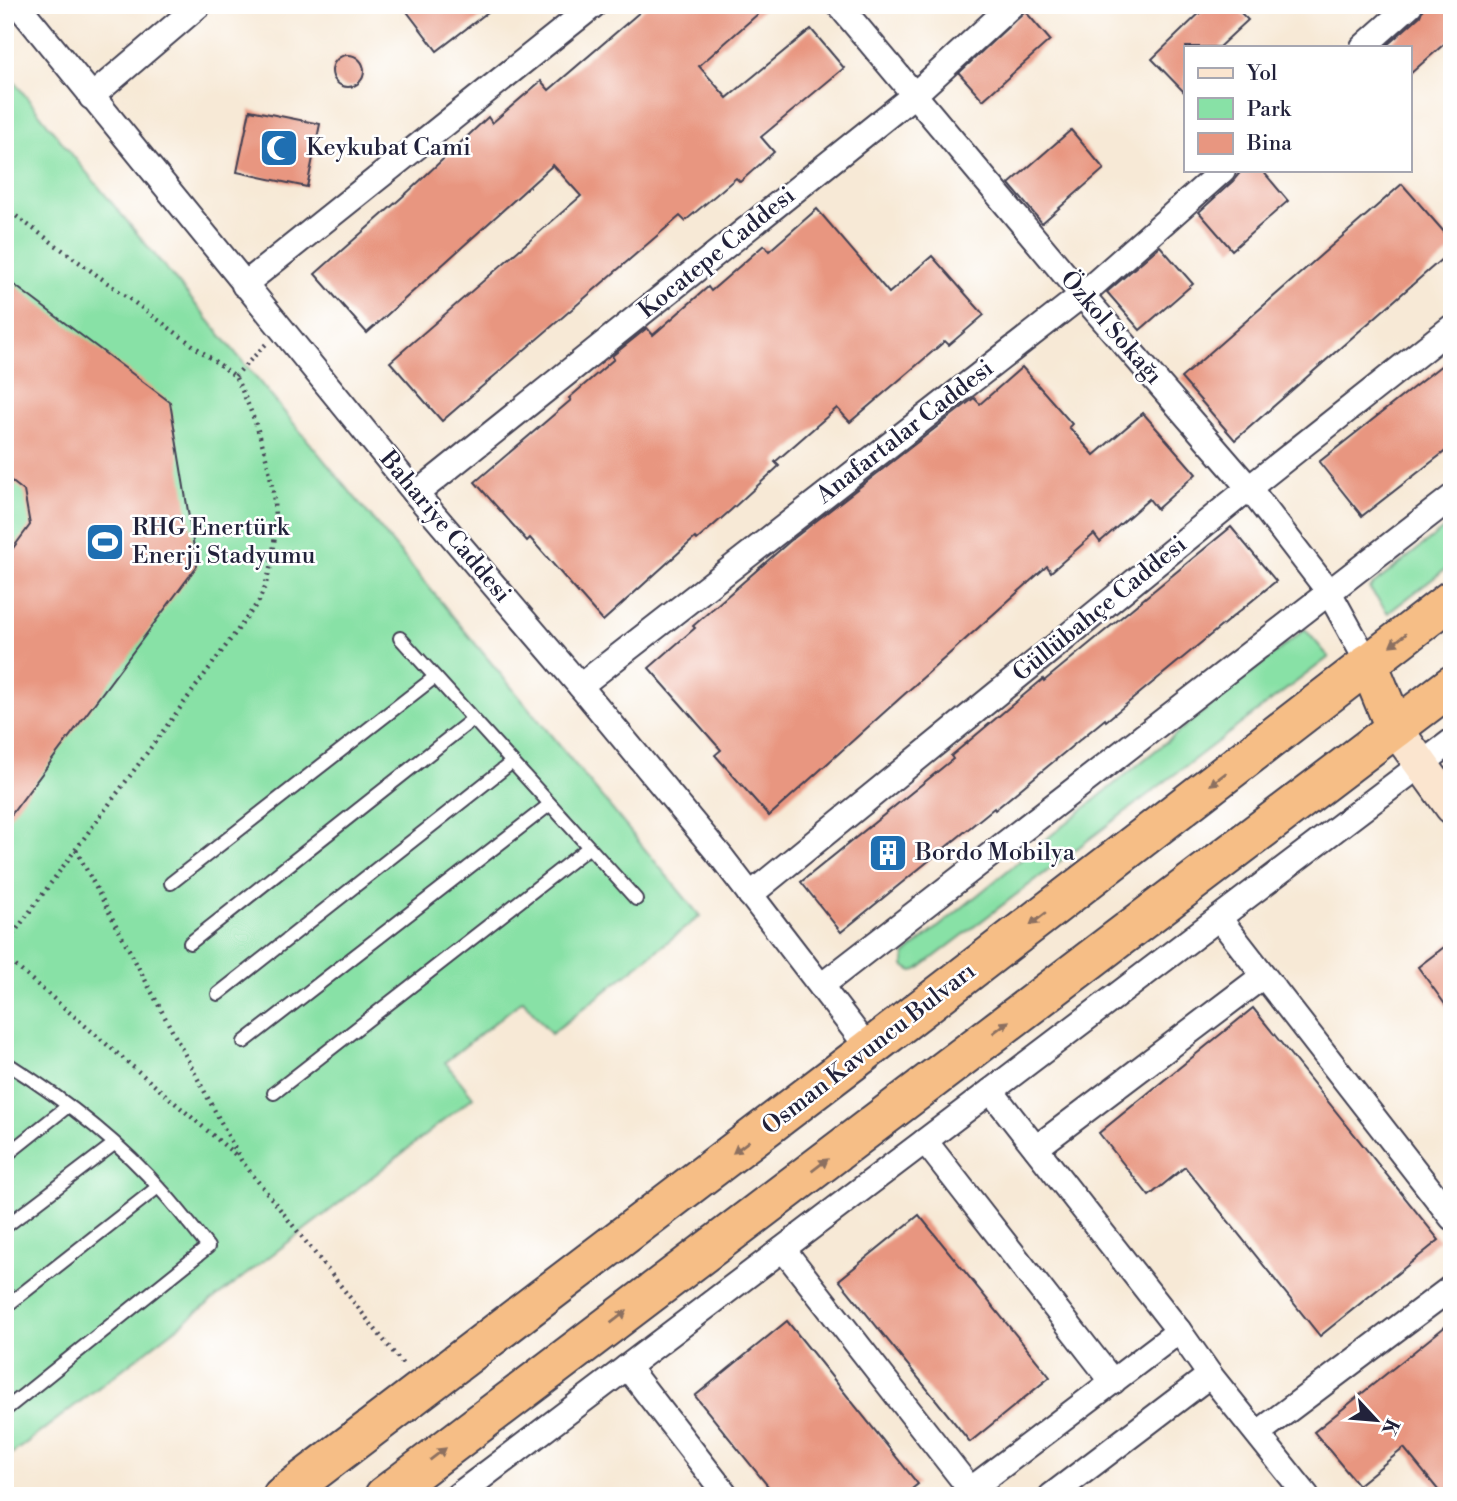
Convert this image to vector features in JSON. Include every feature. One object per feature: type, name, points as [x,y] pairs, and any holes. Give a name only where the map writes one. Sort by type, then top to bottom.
[{"type":"highway","name":"Osman Kavuncu Bulvarı","points":[[282,1496],[869,1049],[1452,599]]},
{"type":"highway","points":[[1368,663],[1395,728]]},
{"type":"highway","points":[[384,1496],[1452,685]]},
{"type":"street","name":"Bahariye Caddesi","points":[[18,5],[416,495],[580,686],[750,895],[869,1049]]},
{"type":"street","points":[[91,97],[199,5]]},
{"type":"street","points":[[244,285],[594,5]]},
{"type":"street","name":"Özkol Sokağı","points":[[839,5],[1082,295],[1249,488],[1329,592],[1368,663]]},
{"type":"street","name":"Kocatepe Caddesi","points":[[416,495],[914,95],[1012,5]]},
{"type":"street","points":[[1364,46],[1410,5]]},
{"type":"street","name":"Anafartalar Caddesi","points":[[580,686],[1082,295],[1221,172]]},
{"type":"street","name":"Güllübahçe Caddesi","points":[[750,895],[1249,488],[1452,327]]},
{"type":"street","points":[[821,986],[1452,498]]},
{"type":"street","points":[[1395,728],[1452,807]]},
{"type":"street","points":[[457,1496],[1452,741]]},
{"type":"street","points":[[1219,918],[1452,1218]]},
{"type":"street","points":[[1036,1148],[1263,976]]},
{"type":"street","points":[[992,1090],[1179,1331],[1210,1375],[1307,1496]]},
{"type":"street","points":[[925,1141],[1113,1382]]},
{"type":"street","points":[[783,1249],[966,1492],[1179,1331]]},
{"type":"street","points":[[1258,1433],[1452,1287]]},
{"type":"street","points":[[627,1367],[727,1496]]},
{"type":"street","points":[[1051,1496],[1210,1375]]},
{"type":"lane","points":[[400,638],[636,899]]},
{"type":"lane","points":[[171,883],[435,677]]},
{"type":"lane","points":[[190,943],[473,719]]},
{"type":"lane","points":[[218,994],[511,762]]},
{"type":"lane","points":[[244,1042],[549,805]]},
{"type":"lane","points":[[274,1093],[588,848]]},
{"type":"lane","points":[[5,1410],[208,1247],[158,1187],[114,1144],[68,1106],[7,1065]]},
{"type":"lane","points":[[5,1156],[68,1106]]},
{"type":"lane","points":[[5,1227],[114,1144]]},
{"type":"lane","points":[[5,1307],[158,1187]]},
{"type":"path","points":[[5,208],[235,376],[256,424],[270,475],[274,525],[274,551],[267,584],[248,617],[15,933],[5,940]]},
{"type":"path","points":[[235,376],[280,329]]},
{"type":"path","points":[[76,850],[242,1160],[423,1389]]},
{"type":"path","points":[[5,957],[242,1160]]},
{"type":"green space","points":[[5,70],[700,916],[551,1034],[523,1000],[445,1062],[473,1097],[333,1208],[5,1459]]},
{"type":"green space","points":[[1452,522],[1452,564],[1388,613],[1369,588]]},
{"type":"green space","points":[[1305,629],[1329,657],[917,970],[912,971],[904,966],[905,954]]},
{"type":"building","points":[[402,5],[497,5],[437,51]]},
{"type":"building","points":[[648,5],[768,5],[699,66],[727,98],[811,29],[844,68],[761,137],[774,152],[740,182],[736,178],[685,221],[680,216],[442,421],[390,362],[581,196],[553,165],[367,333],[315,274],[488,117],[492,123],[541,81],[549,90]]},
{"type":"building","points":[[1208,5],[1233,5],[1248,20],[1220,46],[1184,46],[1184,92],[1152,59]]},
{"type":"building","points":[[1424,5],[1452,5],[1452,37],[1412,72],[1412,46],[1386,46],[1420,16]]},
{"type":"building","points":[[1025,11],[1050,40],[983,100],[959,73]]},
{"type":"building","points":[[348,55],[359,60],[364,71],[359,82],[348,87],[337,82],[332,71],[337,60]]},
{"type":"building","name":"Keykubat Cami","points":[[250,110],[320,124],[307,187],[237,172]]},
{"type":"building","points":[[1071,130],[1104,169],[1042,223],[1009,184]]},
{"type":"building","points":[[1240,172],[1264,172],[1288,201],[1232,250],[1199,212]]},
{"type":"building","points":[[1402,184],[1452,241],[1452,250],[1235,440],[1181,378]]},
{"type":"building","points":[[817,209],[889,293],[932,256],[984,315],[949,345],[945,341],[850,422],[837,408],[775,462],[779,466],[731,510],[697,540],[695,538],[603,621],[530,538],[527,541],[475,482],[571,400],[569,398],[614,359],[612,356],[647,328],[653,335],[708,287],[711,291],[764,245],[769,251]]},
{"type":"building","points":[[1160,246],[1193,284],[1140,330],[1107,292]]},
{"type":"building","name":"RHG Enertürk Enerji Stadyumu","points":[[5,278],[170,402],[197,566],[5,823],[5,559],[30,525],[24,491],[5,476]]},
{"type":"building","points":[[1452,357],[1452,446],[1362,516],[1319,462]]},
{"type":"building","points":[[1022,367],[1072,424],[1069,427],[1094,455],[1143,413],[1196,474],[1157,509],[1149,499],[1100,542],[1094,534],[1051,572],[1047,566],[769,816],[715,755],[721,750],[649,668],[789,542],[974,398],[980,404]]},
{"type":"building","points":[[1231,527],[1276,581],[1106,721],[1105,719],[841,932],[801,882],[953,759],[951,756],[1043,679],[1044,681]]},
{"type":"building","points":[[1452,941],[1452,1014],[1418,967]]},
{"type":"building","points":[[1253,1008],[1439,1240],[1320,1336],[1185,1167],[1149,1196],[1099,1133]]},
{"type":"building","points":[[919,1215],[1050,1377],[970,1442],[839,1280]]},
{"type":"building","points":[[787,1321],[918,1484],[903,1496],[776,1496],[695,1396]]},
{"type":"building","points":[[1452,1321],[1452,1496],[1443,1496],[1404,1448],[1358,1485],[1314,1432]]},
{"type":"place","name":"Keykubat Cami","points":[[279,148]]},
{"type":"place","name":"RHG Enertürk Enerji Stadyumu","points":[[105,542]]},
{"type":"place","name":"Bordo Mobilya","points":[[888,853]]}]
